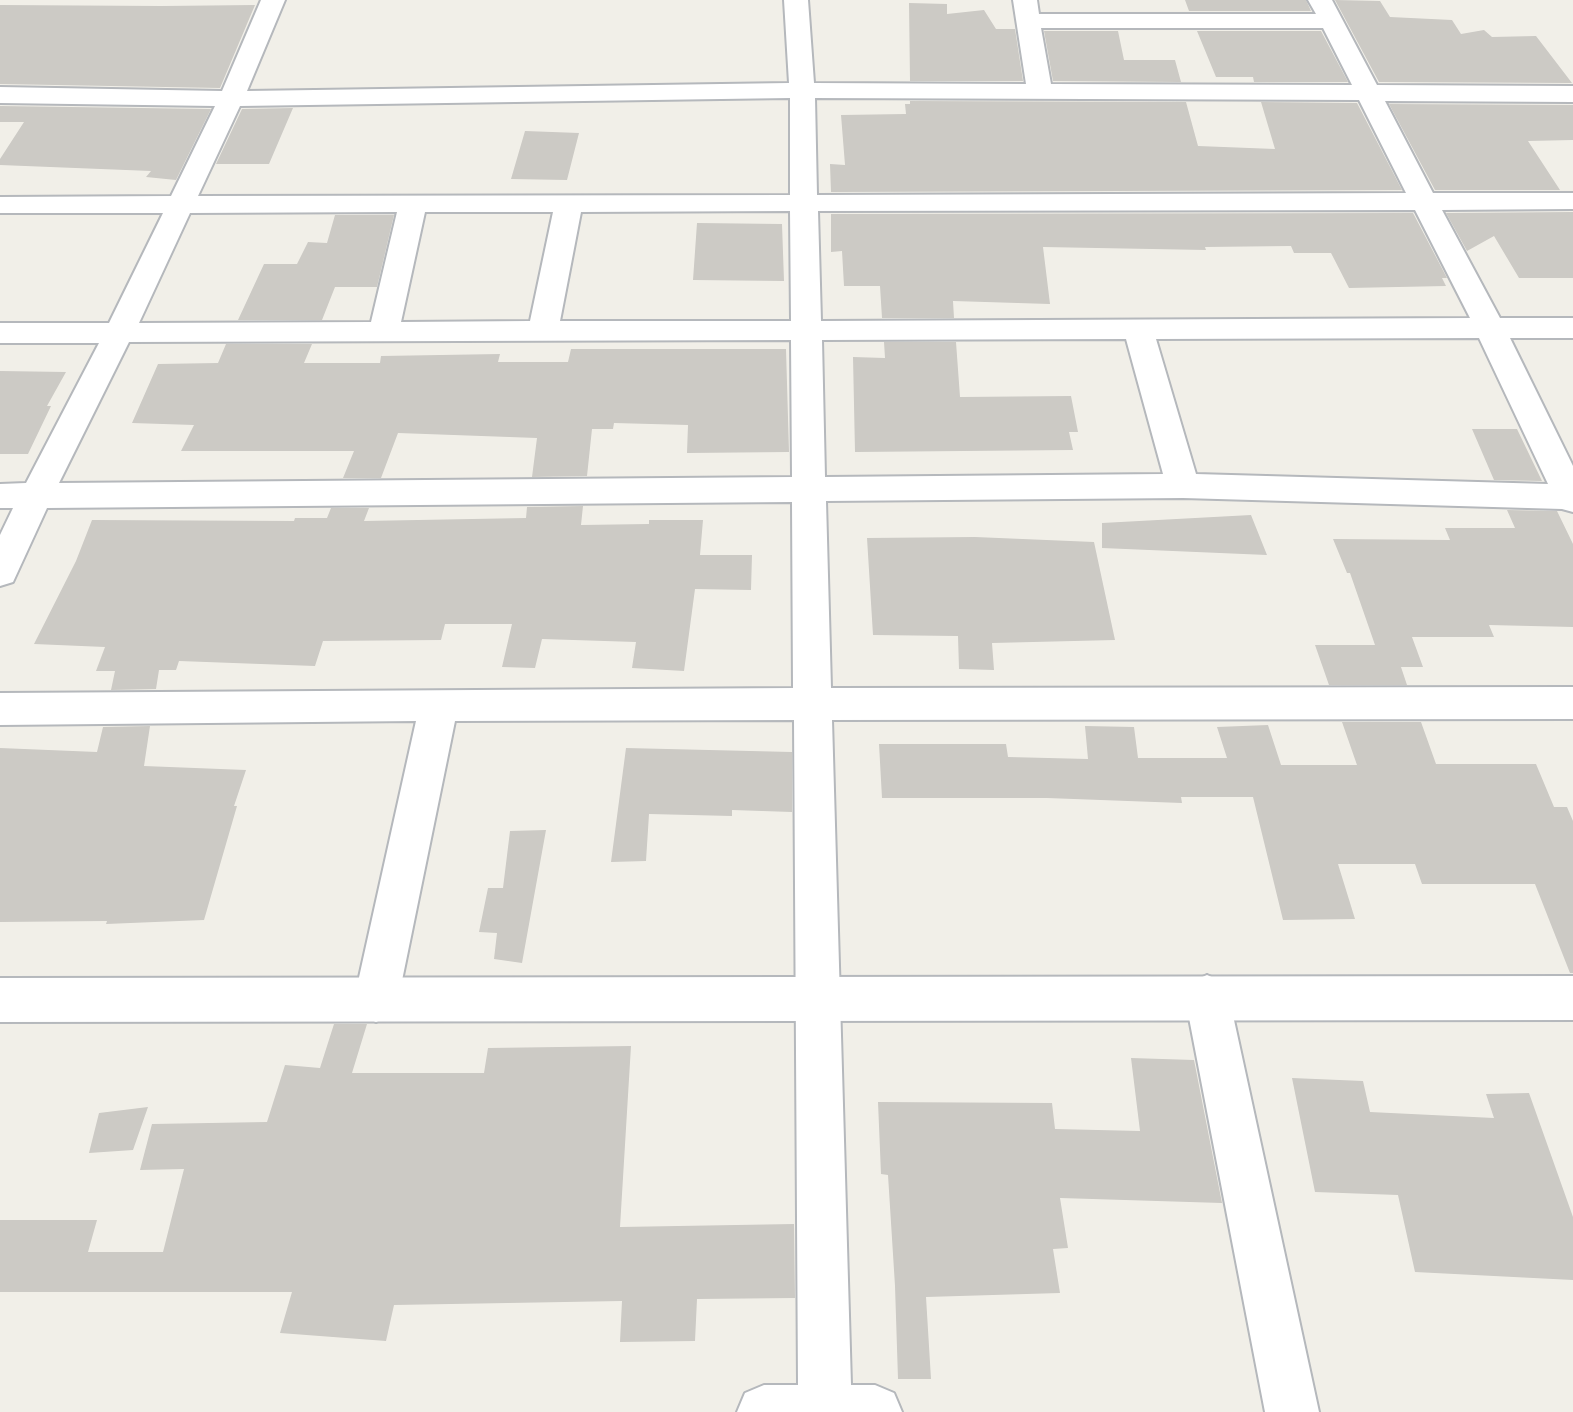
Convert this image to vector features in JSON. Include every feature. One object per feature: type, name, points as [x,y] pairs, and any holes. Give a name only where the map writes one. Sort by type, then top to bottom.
[{"type":"street","points":[[0,572],[120,332],[231,99],[273,0]]},
{"type":"street","points":[[796,0],[802,90],[825,1412]]},
{"type":"street","points":[[0,496],[1183,486],[1573,498],[1489,327],[1326,11],[1027,11],[1040,92]]},
{"type":"street","points":[[0,95],[231,99],[802,90],[1573,94]]},
{"type":"street","points":[[0,205],[1573,201]]},
{"type":"street","points":[[543,330],[569,202]]},
{"type":"street","points":[[384,331],[413,203]]},
{"type":"street","points":[[0,333],[1573,328]]},
{"type":"street","points":[[1138,329],[1183,486]]},
{"type":"street","points":[[0,709],[439,705],[1573,703]]},
{"type":"street","points":[[376,1000],[439,705]]},
{"type":"street","points":[[1207,997],[1292,1412]]},
{"type":"street","points":[[0,1000],[1573,998]]},
{"type":"street","points":[[764,1412],[875,1412]]},
{"type":"building","points":[[1185,0],[1306,0],[1311,11],[1189,11]]},
{"type":"building","points":[[1335,0],[1380,1],[1390,17],[1452,20],[1461,34],[1484,30],[1492,37],[1536,36],[1572,83],[1379,82]]},
{"type":"building","points":[[909,3],[947,4],[947,14],[984,10],[996,29],[1015,29],[1023,81],[910,81]]},
{"type":"building","points":[[0,5],[255,5],[220,88],[0,84]]},
{"type":"building","points":[[1044,31],[1118,31],[1124,60],[1175,60],[1181,82],[1053,81]]},
{"type":"building","points":[[1197,31],[1321,31],[1348,82],[1254,82],[1253,77],[1216,77]]},
{"type":"building","points":[[910,101],[1186,102],[1198,146],[1275,149],[1261,102],[1357,103],[1402,190],[831,192],[830,164],[845,165],[841,115],[906,114],[905,104],[910,104]]},
{"type":"building","points":[[1389,104],[1573,105],[1573,140],[1528,141],[1560,190],[1435,190]]},
{"type":"building","points":[[0,106],[211,109],[176,180],[146,177],[151,171],[0,165],[0,159],[24,122],[0,122]]},
{"type":"building","points":[[293,108],[269,164],[216,164],[242,109]]},
{"type":"building","points":[[525,131],[579,133],[567,180],[511,179]]},
{"type":"building","points":[[1573,212],[1573,278],[1519,278],[1494,236],[1467,251],[1446,213]]},
{"type":"building","points":[[1413,213],[1447,278],[1442,278],[1446,286],[1349,288],[1331,253],[1294,253],[1291,246],[1205,247],[1206,250],[1043,247],[1050,304],[953,301],[954,318],[882,318],[880,286],[844,286],[842,251],[831,252],[831,214]]},
{"type":"building","points":[[335,215],[394,215],[377,287],[335,287],[322,320],[238,320],[264,264],[297,264],[308,242],[327,243]]},
{"type":"building","points":[[697,223],[782,224],[784,281],[693,280]]},
{"type":"building","points":[[884,342],[956,342],[960,397],[1071,396],[1078,432],[1069,432],[1073,450],[855,452],[853,357],[885,358]]},
{"type":"building","points":[[226,344],[312,344],[304,363],[380,363],[381,356],[500,354],[498,362],[568,362],[571,349],[786,349],[789,452],[687,453],[688,425],[614,423],[613,429],[592,429],[587,476],[532,477],[537,438],[398,433],[381,478],[343,478],[354,451],[181,451],[194,425],[132,423],[158,364],[218,363]]},
{"type":"building","points":[[0,371],[66,372],[47,406],[51,406],[28,454],[0,454]]},
{"type":"building","points":[[1472,429],[1517,429],[1542,481],[1494,480]]},
{"type":"building","points":[[583,506],[581,525],[649,524],[649,520],[703,520],[700,555],[752,555],[751,590],[695,589],[684,671],[632,668],[636,642],[542,639],[535,668],[502,667],[512,624],[445,624],[441,640],[323,641],[315,666],[179,661],[176,670],[159,670],[156,689],[111,690],[115,671],[96,671],[105,647],[34,644],[76,561],[92,520],[294,521],[295,518],[327,518],[331,508],[369,508],[364,521],[526,518],[527,507]]},
{"type":"building","points":[[1507,510],[1557,511],[1573,544],[1573,627],[1489,625],[1494,637],[1412,637],[1423,667],[1401,667],[1407,685],[1329,685],[1315,645],[1375,645],[1350,573],[1347,573],[1333,539],[1450,540],[1445,528],[1515,528]]},
{"type":"building","points":[[1251,515],[1267,555],[1102,548],[1102,523]]},
{"type":"building","points":[[975,537],[1094,542],[1115,640],[992,643],[994,670],[959,669],[958,636],[873,635],[867,538]]},
{"type":"building","points":[[1342,722],[1421,722],[1436,764],[1536,764],[1554,807],[1567,807],[1573,821],[1573,973],[1570,973],[1535,884],[1422,884],[1415,864],[1338,864],[1355,919],[1283,920],[1253,797],[1181,797],[1182,803],[1047,798],[882,798],[879,744],[1006,744],[1008,757],[1088,759],[1085,726],[1134,727],[1138,758],[1227,758],[1217,727],[1268,725],[1281,765],[1357,765]]},
{"type":"building","points":[[150,726],[144,766],[246,770],[204,920],[106,924],[107,921],[0,922],[0,748],[97,752],[103,727]]},
{"type":"building","points":[[626,748],[792,752],[792,812],[732,810],[732,816],[649,814],[646,861],[611,862]]},
{"type":"building","points":[[546,830],[522,963],[494,959],[497,933],[479,932],[488,888],[503,888],[510,831]]},
{"type":"building","points":[[334,1024],[367,1024],[352,1073],[484,1073],[488,1048],[631,1046],[620,1227],[794,1224],[795,1298],[697,1299],[695,1341],[620,1342],[622,1301],[394,1305],[386,1341],[280,1333],[292,1292],[0,1292],[0,1220],[97,1220],[88,1252],[163,1252],[184,1169],[140,1170],[152,1124],[267,1122],[285,1065],[320,1068]]},
{"type":"building","points":[[1131,1058],[1194,1060],[1222,1203],[1060,1198],[1068,1248],[1053,1249],[1060,1293],[926,1297],[931,1379],[898,1379],[888,1175],[881,1174],[878,1102],[1052,1103],[1055,1129],[1140,1131]]},
{"type":"building","points":[[1292,1078],[1363,1081],[1370,1112],[1494,1118],[1486,1094],[1529,1093],[1573,1217],[1573,1280],[1415,1272],[1398,1195],[1315,1192]]},
{"type":"building","points":[[148,1107],[133,1150],[89,1153],[99,1113]]}]
